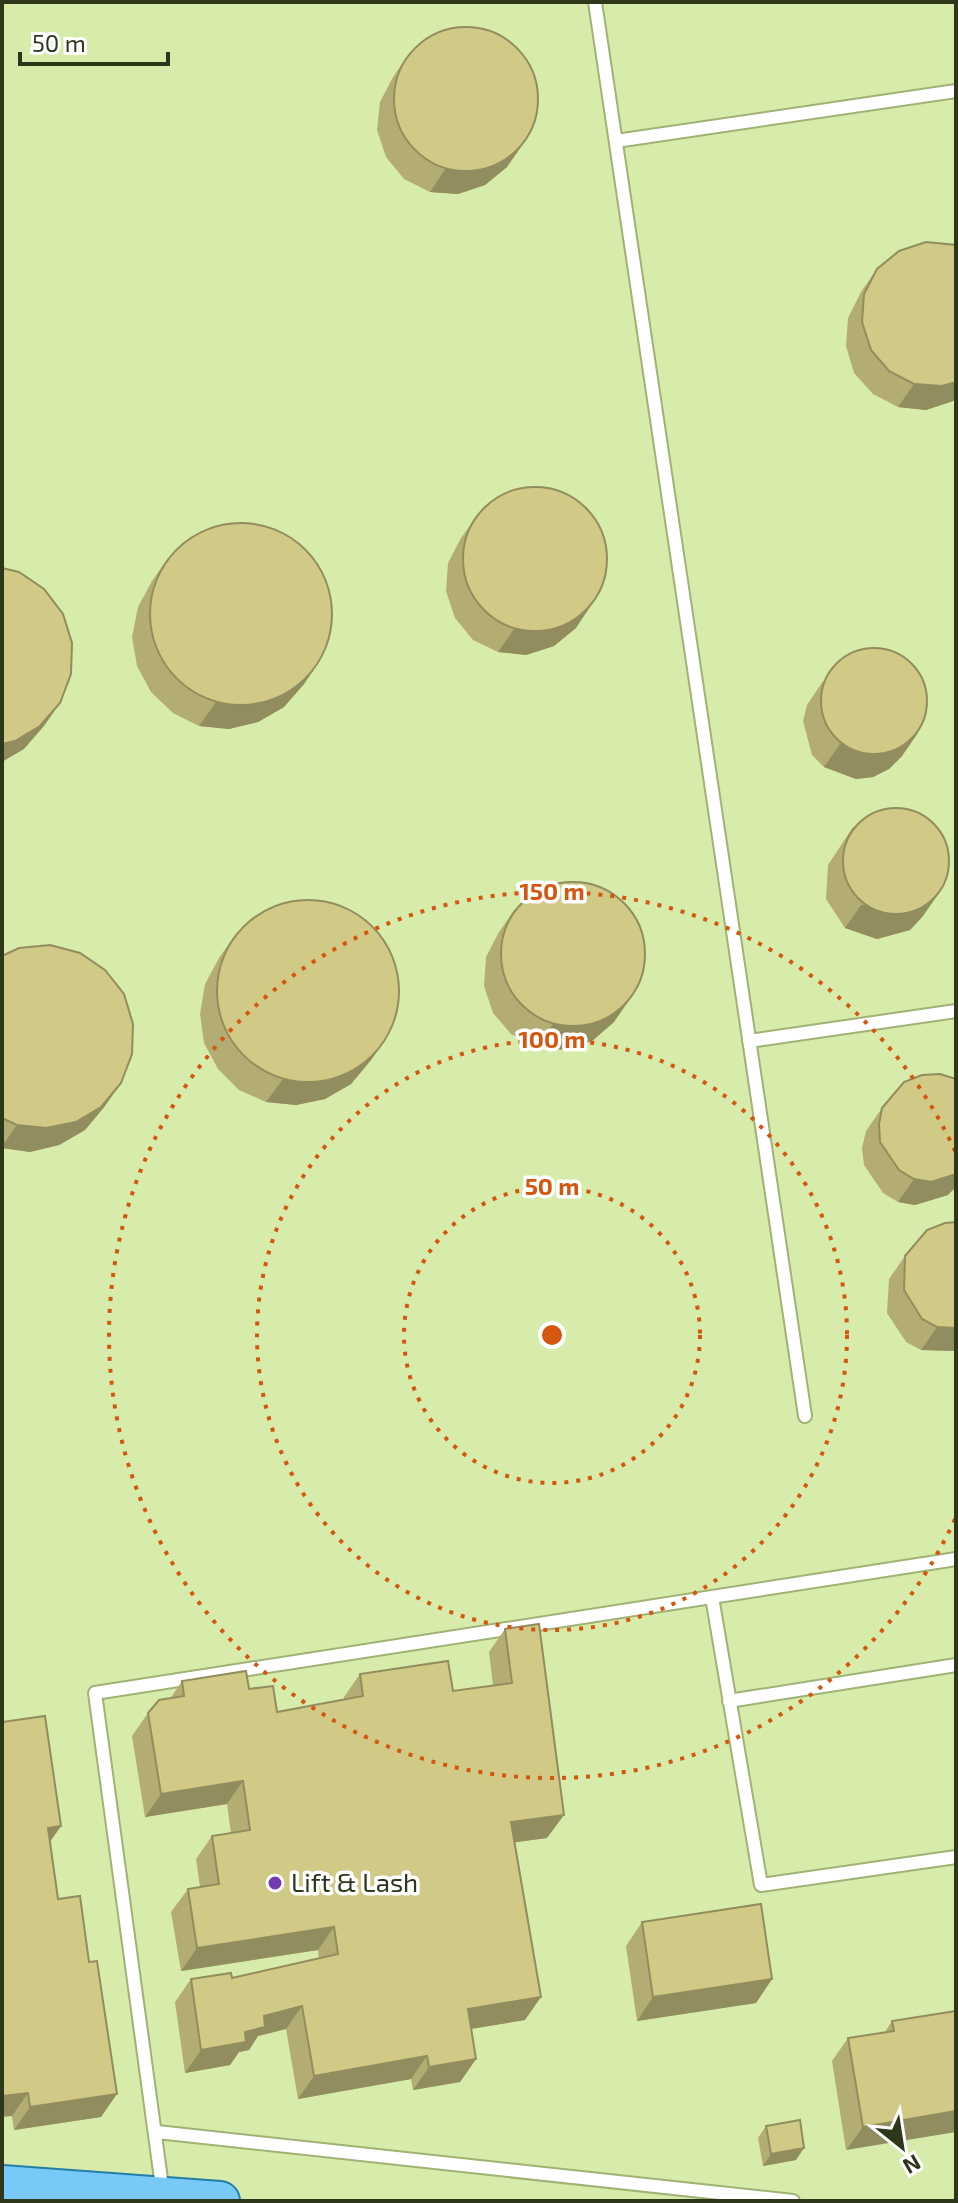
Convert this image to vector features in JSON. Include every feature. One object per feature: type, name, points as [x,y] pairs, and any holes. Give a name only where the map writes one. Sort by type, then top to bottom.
[{"type":"main road","points":[[2,2185],[220,2201]]},
{"type":"lane","points":[[595,2],[805,1416]]},
{"type":"lane","points":[[616,141],[956,91]]},
{"type":"lane","points":[[749,1041],[956,1011]]},
{"type":"lane","points":[[163,2199],[157,2132],[95,1693],[956,1559]]},
{"type":"lane","points":[[712,1597],[761,1885],[956,1857]]},
{"type":"lane","points":[[729,1701],[956,1665]]},
{"type":"lane","points":[[157,2132],[793,2201]]},
{"type":"building","points":[[466,27],[493,33],[517,48],[532,72],[538,99],[532,126],[517,150],[493,165],[466,171],[439,165],[415,150],[400,126],[394,99],[400,72],[415,48],[439,33]]},
{"type":"building","points":[[926,242],[956,245],[956,382],[942,386],[914,384],[889,371],[871,350],[862,322],[864,294],[877,269],[899,251]]},
{"type":"building","points":[[535,487],[562,493],[586,508],[601,532],[607,559],[601,586],[586,610],[562,625],[535,631],[508,625],[484,610],[469,586],[463,559],[469,532],[484,508],[508,493]]},
{"type":"building","points":[[241,523],[276,530],[292,538],[305,550],[317,563],[325,579],[332,614],[325,649],[317,665],[305,678],[292,690],[276,698],[241,705],[206,698],[190,690],[177,678],[165,665],[157,649],[150,614],[157,579],[165,563],[177,550],[190,538],[206,530]]},
{"type":"building","points":[[2,568],[19,572],[44,589],[63,614],[72,643],[71,674],[60,703],[40,726],[15,741],[2,744]]},
{"type":"building","points":[[874,648],[894,652],[912,663],[923,681],[927,701],[923,721],[912,739],[894,750],[874,754],[854,750],[836,739],[825,721],[821,701],[825,681],[836,663],[854,652]]},
{"type":"building","points":[[896,808],[916,812],[934,823],[945,841],[949,861],[945,881],[934,899],[916,910],[896,914],[876,910],[858,899],[847,881],[843,861],[847,841],[858,823],[876,812]]},
{"type":"building","points":[[573,882],[601,888],[624,903],[639,926],[645,954],[639,982],[624,1005],[601,1020],[573,1026],[545,1020],[522,1005],[507,982],[501,954],[507,926],[522,903],[545,888]]},
{"type":"building","points":[[308,900],[343,907],[359,915],[372,927],[384,940],[392,956],[399,991],[392,1026],[384,1042],[372,1055],[359,1067],[343,1075],[308,1082],[273,1075],[257,1067],[244,1055],[232,1042],[224,1026],[217,991],[224,956],[232,940],[244,927],[257,915],[273,907]]},
{"type":"building","points":[[50,945],[80,953],[105,970],[124,994],[133,1024],[132,1054],[121,1083],[101,1107],[76,1122],[46,1128],[17,1125],[2,1118],[2,956],[19,948]]},
{"type":"building","points":[[940,1074],[956,1079],[956,1174],[931,1182],[914,1179],[899,1170],[880,1142],[879,1124],[882,1108],[904,1082],[922,1075]]},
{"type":"building","points":[[956,1222],[956,1328],[937,1327],[922,1319],[904,1290],[905,1256],[927,1230]]},
{"type":"building","points":[[539,1624],[564,1815],[511,1822],[541,1997],[468,2009],[476,2059],[429,2067],[427,2056],[314,2076],[302,2006],[264,2016],[265,2027],[245,2032],[246,2042],[201,2050],[191,1979],[231,1973],[232,1978],[338,1954],[334,1927],[197,1948],[188,1889],[219,1884],[212,1836],[250,1830],[243,1781],[161,1794],[148,1713],[159,1700],[184,1696],[182,1681],[246,1671],[249,1689],[273,1686],[277,1712],[363,1696],[360,1674],[448,1661],[453,1691],[512,1683],[505,1629]]},
{"type":"building","points":[[45,1716],[61,1826],[48,1828],[58,1899],[80,1896],[89,1962],[97,1961],[117,2094],[30,2107],[28,2093],[2,2096],[2,1722]]},
{"type":"building","points":[[761,1904],[772,1979],[653,1997],[642,1922]]},
{"type":"building","points":[[956,2011],[956,2111],[863,2127],[848,2038],[894,2031],[892,2021]]},
{"type":"building","points":[[800,2120],[804,2148],[771,2154],[766,2126]]},
{"type":"place","name":"Lift & Lash","points":[[275,1883]]}]
